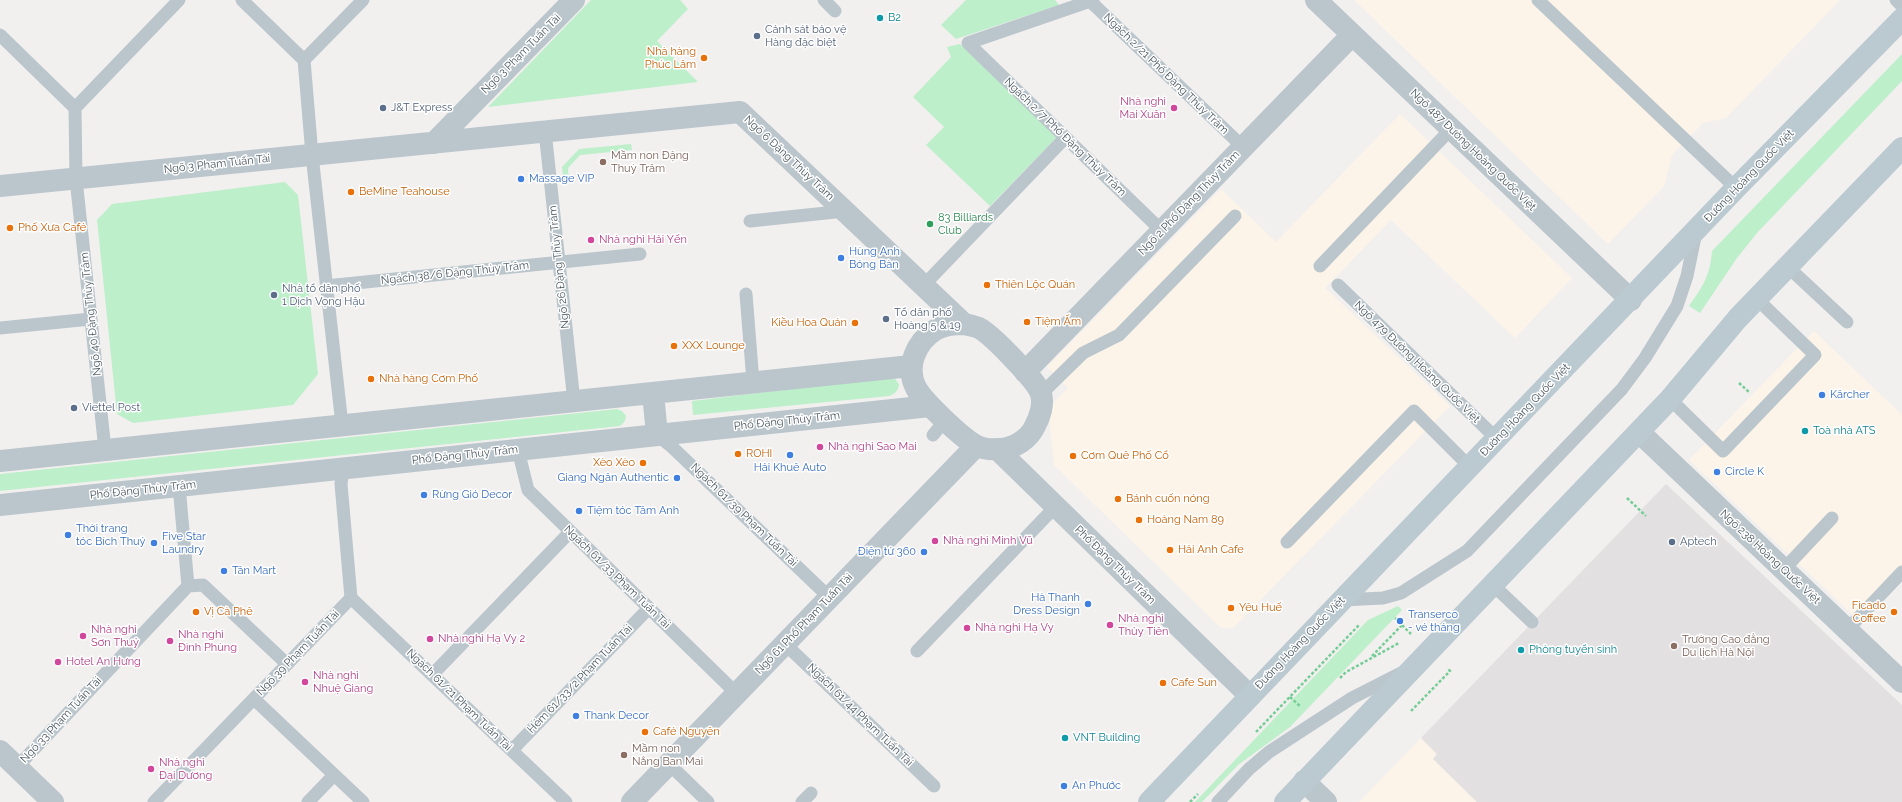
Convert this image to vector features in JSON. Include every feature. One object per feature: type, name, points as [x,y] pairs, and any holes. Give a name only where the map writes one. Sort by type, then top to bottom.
[{"type":"main road","name":"Đường Hoàng Quốc Việt","points":[[1149,802],[1631,300],[1736,188],[1902,19]]},
{"type":"main road","points":[[1285,802],[1639,432],[1670,399],[1757,299],[1902,148]]},
{"type":"street","name":"Ngõ 3 Phạm Tuấn Tài","points":[[434,143],[574,0]]},
{"type":"street","name":"Ngõ 487 Đường Hoàng Quốc Việt","points":[[1316,0],[1631,300]]},
{"type":"street","name":"Ngõ 2 Phố Đặng Thùy Trâm","points":[[1025,372],[1352,35]]},
{"type":"street","name":"Ngõ 6 Đặng Thùy Trâm","points":[[544,131],[740,112],[964,324]]},
{"type":"street","name":"Ngõ 3 Phạm Tuấn Tài","points":[[0,186],[544,131]]},
{"type":"street","name":"Phố Đặng Thùy Trâm","points":[[1041,394],[1035,383],[992,338],[979,328],[964,324],[948,325],[935,329],[924,338],[916,349],[911,366],[915,387],[936,420],[986,448],[1055,507],[1250,696]]},
{"type":"street","points":[[0,461],[911,366]]},
{"type":"street","points":[[653,393],[657,435]]},
{"type":"street","points":[[986,448],[1015,445],[1023,441],[1032,432],[1039,418],[1041,394]]},
{"type":"street","name":"Phố Đặng Thùy Trâm","points":[[0,505],[657,435],[936,420]]},
{"type":"street","name":"Ngõ 238 Hoàng Quốc Việt","points":[[1639,432],[1902,682]]},
{"type":"street","name":"Ngõ 61 Phố Phạm Tuấn Tài","points":[[632,802],[830,598],[986,448]]},
{"type":"street","points":[[0,751],[53,802]]},
{"type":"street","points":[[1304,781],[1326,802]]},
{"type":"lane","points":[[0,35],[76,108],[179,0]]},
{"type":"lane","points":[[242,0],[304,60],[312,155],[342,425]]},
{"type":"lane","points":[[304,60],[363,0]]},
{"type":"lane","points":[[824,0],[835,11]]},
{"type":"lane","name":"Ngách 2/7 Phố Đặng Thùy Trâm","points":[[1091,0],[968,43],[1162,231]]},
{"type":"lane","name":"Ngách 2/21 Phố Đặng Thùy Trâm","points":[[1091,0],[1243,147]]},
{"type":"lane","points":[[1538,0],[1736,188]]},
{"type":"lane","points":[[1896,0],[1902,6]]},
{"type":"lane","name":"Ngõ 40 Đặng Thùy Trâm","points":[[76,108],[76,178],[105,450]]},
{"type":"lane","points":[[1320,266],[1451,129]]},
{"type":"lane","name":"Ngõ 26 Đặng Thùy Trâm","points":[[544,131],[574,402]]},
{"type":"lane","points":[[924,285],[1066,138]]},
{"type":"lane","points":[[750,221],[845,211]]},
{"type":"lane","points":[[1041,394],[1083,353],[1119,335],[1235,216]]},
{"type":"lane","points":[[1342,600],[1383,598],[1401,593],[1467,550],[1478,539],[1622,389],[1645,358],[1677,306],[1687,276],[1696,232]]},
{"type":"lane","name":"Ngách 38/6 Đặng Thùy Trâm","points":[[326,286],[640,254]]},
{"type":"lane","points":[[1788,267],[1847,322]]},
{"type":"lane","name":"Ngõ 479 Đường Hoàng Quốc Việt","points":[[1338,285],[1497,439]]},
{"type":"lane","points":[[746,294],[753,382]]},
{"type":"lane","points":[[1670,399],[1723,451],[1815,356],[1757,299]]},
{"type":"lane","points":[[0,328],[91,319]]},
{"type":"lane","points":[[1287,542],[1414,411],[1470,467]]},
{"type":"lane","name":"Ngách 61/39 Phạm Tuấn Tài","points":[[657,435],[672,447],[830,598]]},
{"type":"lane","name":"Ngách 61/33 Phạm Tuấn Tài","points":[[518,450],[528,490],[737,694]]},
{"type":"lane","points":[[343,469],[341,484],[351,598]]},
{"type":"lane","points":[[179,486],[188,586],[203,585],[287,664]]},
{"type":"lane","points":[[917,651],[1055,507]]},
{"type":"lane","points":[[1784,569],[1832,518]]},
{"type":"lane","points":[[432,675],[570,532]]},
{"type":"lane","points":[[1847,630],[1902,572]]},
{"type":"lane","points":[[1493,585],[1532,622]]},
{"type":"lane","name":"Ngõ 33 Phạm Tuấn Tài","points":[[17,767],[188,586]]},
{"type":"lane","name":"Ngõ 39 Phạm Tuấn Tài","points":[[154,802],[351,598]]},
{"type":"lane","name":"Ngách 61/21 Phạm Tuấn Tài","points":[[351,598],[566,802]]},
{"type":"lane","name":"Hẻm 61/33/2 Phạm Tuấn Tài","points":[[512,750],[649,608]]},
{"type":"lane","name":"Ngách 61/44 Phạm Tuấn Tài","points":[[785,644],[934,786]]},
{"type":"lane","points":[[1218,802],[1249,769],[1275,748],[1352,698],[1415,666]]},
{"type":"lane","points":[[254,699],[362,802]]},
{"type":"lane","points":[[669,764],[708,802]]},
{"type":"lane","points":[[308,802],[334,775]]},
{"type":"path","points":[[1739,383],[1752,395]]},
{"type":"path","points":[[1627,498],[1646,516]]},
{"type":"path","points":[[1392,614],[1413,635]]},
{"type":"path","points":[[1253,736],[1360,624]]},
{"type":"path","points":[[1369,659],[1402,625]]},
{"type":"path","points":[[1408,714],[1450,671],[1445,666]]},
{"type":"path","points":[[1190,802],[1201,791]]},
{"type":"shaded area","points":[[1354,0],[1840,0],[1726,118],[1703,123],[1672,155],[1664,186],[1608,244]]},
{"type":"shaded area","points":[[1400,114],[1572,278],[1515,338],[1391,220],[1325,288],[1450,406],[1233,628],[1221,628],[1054,465],[1048,408],[1068,388],[1047,367],[1221,189],[1276,242]]},
{"type":"shaded area","points":[[1814,331],[1902,415],[1902,566],[1854,616],[1689,460]]},
{"type":"shaded area","name":"Trường Cao đẳng Du lịch Hà Nội","points":[[1666,484],[1902,705],[1902,802],[1477,802],[1433,759],[1437,754],[1421,738]]},
{"type":"shaded area","points":[[1421,738],[1437,754],[1433,759],[1477,802],[1359,802]]},
{"type":"green space","points":[[591,0],[680,0],[688,9],[657,41],[698,82],[488,107]]},
{"type":"green space","points":[[966,0],[1055,0],[1059,5],[956,39],[941,25]]},
{"type":"green space","points":[[960,44],[1057,137],[990,206],[926,145],[944,127],[913,97],[951,57],[947,47]]},
{"type":"green space","points":[[1902,54],[1902,81],[1757,233],[1737,258],[1700,313],[1689,306],[1708,274],[1712,251]]},
{"type":"green space","points":[[631,144],[632,150],[580,155],[568,168],[569,183],[564,183],[562,167],[579,149]]},
{"type":"green space","points":[[285,182],[298,195],[318,374],[293,405],[133,423],[117,414],[97,220],[112,204]]},
{"type":"green space","points":[[890,377],[895,379],[899,384],[896,392],[889,396],[693,415],[692,401]]},
{"type":"green space","points":[[617,409],[622,411],[626,416],[625,421],[620,426],[0,491],[0,474]]},
{"type":"green space","points":[[1398,606],[1402,610],[1290,727],[1238,765],[1202,802],[1195,802],[1368,620]]},
{"type":"place","name":"B2","points":[[880,18]]},
{"type":"place","name":"Cảnh sát bảo vệ Hàng đặc biệt","points":[[757,36]]},
{"type":"place","name":"Nhà hàng Phúc Lâm","points":[[704,58]]},
{"type":"place","name":"J&T Express","points":[[383,108]]},
{"type":"place","name":"Nhà nghỉ Mai Xuân","points":[[1174,108]]},
{"type":"place","name":"Mầm non Đặng Thuỳ Trâm","points":[[603,162]]},
{"type":"place","name":"Massage VIP","points":[[521,179]]},
{"type":"place","name":"BeMine Teahouse","points":[[351,192]]},
{"type":"place","name":"83 Billiards Club","points":[[930,224]]},
{"type":"place","name":"Phố Xưa Café","points":[[10,228]]},
{"type":"place","name":"Nhà nghỉ Hải Yến","points":[[591,240]]},
{"type":"place","name":"Hùng Anh Bóng Bàn","points":[[841,258]]},
{"type":"place","name":"Thiên Lộc Quán","points":[[987,285]]},
{"type":"place","name":"Nhà tổ dân phố 1 Dịch Vọng Hậu","points":[[274,295]]},
{"type":"place","name":"Tổ dân phố Hoàng 5 & 19","points":[[886,319]]},
{"type":"place","name":"Tiệm Ấm","points":[[1027,322]]},
{"type":"place","name":"Kiều Hoa Quán","points":[[855,323]]},
{"type":"place","name":"XXX Lounge","points":[[674,346]]},
{"type":"place","name":"Nhà hàng Cơm Phố","points":[[371,379]]},
{"type":"place","name":"Kärcher","points":[[1822,395]]},
{"type":"place","name":"Viettel Post","points":[[74,408]]},
{"type":"place","name":"Toà nhà ATS","points":[[1805,431]]},
{"type":"place","name":"Nhà nghỉ Sao Mai","points":[[820,447]]},
{"type":"place","name":"ROHI","points":[[738,454]]},
{"type":"place","name":"Hải Khuê Auto","points":[[790,455]]},
{"type":"place","name":"Cơm Quê Phố Cổ","points":[[1073,456]]},
{"type":"place","name":"Xèo Xèo","points":[[643,463]]},
{"type":"place","name":"Circle K","points":[[1717,472]]},
{"type":"place","name":"Giang Ngân Authentic","points":[[677,478]]},
{"type":"place","name":"Rừng Gió Decor","points":[[424,495]]},
{"type":"place","name":"Bánh cuốn nóng","points":[[1118,499]]},
{"type":"place","name":"Tiệm tóc Tâm Anh","points":[[579,511]]},
{"type":"place","name":"Hoàng Nam 89","points":[[1139,520]]},
{"type":"place","name":"Thời trang tóc Bích Thuỷ","points":[[68,535]]},
{"type":"place","name":"Nhà nghỉ Minh Vũ","points":[[935,541]]},
{"type":"place","name":"Aptech","points":[[1672,542]]},
{"type":"place","name":"Five Star Laundry","points":[[154,543]]},
{"type":"place","name":"Hải Anh Cafe","points":[[1170,550]]},
{"type":"place","name":"Điện tử 360","points":[[924,552]]},
{"type":"place","name":"Tân Mart","points":[[224,571]]},
{"type":"place","name":"Hà Thanh Dress Design","points":[[1088,604]]},
{"type":"place","name":"Yêu Huế","points":[[1231,608]]},
{"type":"place","name":"Vị Cà Phê","points":[[196,612]]},
{"type":"place","name":"Ficado Coffee","points":[[1894,612]]},
{"type":"place","name":"Transerco - vé tháng","points":[[1400,621]]},
{"type":"place","name":"Nhà nghỉ Thủy Tiên","points":[[1110,625]]},
{"type":"place","name":"Nhà nghỉ Hạ Vy","points":[[967,628]]},
{"type":"place","name":"Nhà nghỉ Sơn Thuỷ","points":[[83,636]]},
{"type":"place","name":"Nhà nghỉ Hạ Vy 2","points":[[430,639]]},
{"type":"place","name":"Nhà nghỉ Đình Phùng","points":[[170,641]]},
{"type":"place","name":"Trường Cao đẳng Du lịch Hà Nội","points":[[1674,646]]},
{"type":"place","name":"Phòng tuyển sinh","points":[[1521,650]]},
{"type":"place","name":"Hotel An Hưng","points":[[58,662]]},
{"type":"place","name":"Nhà nghỉ Nhuệ Giang","points":[[305,682]]},
{"type":"place","name":"Cafe Sun","points":[[1163,683]]},
{"type":"place","name":"Thank Decor","points":[[576,716]]},
{"type":"place","name":"Café Nguyên","points":[[645,732]]},
{"type":"place","name":"VNT Building","points":[[1065,738]]},
{"type":"place","name":"Mầm non Nắng Ban Mai","points":[[624,755]]},
{"type":"place","name":"Nhà nghỉ Đại Dương","points":[[151,769]]},
{"type":"place","name":"An Phước","points":[[1064,786]]}]
